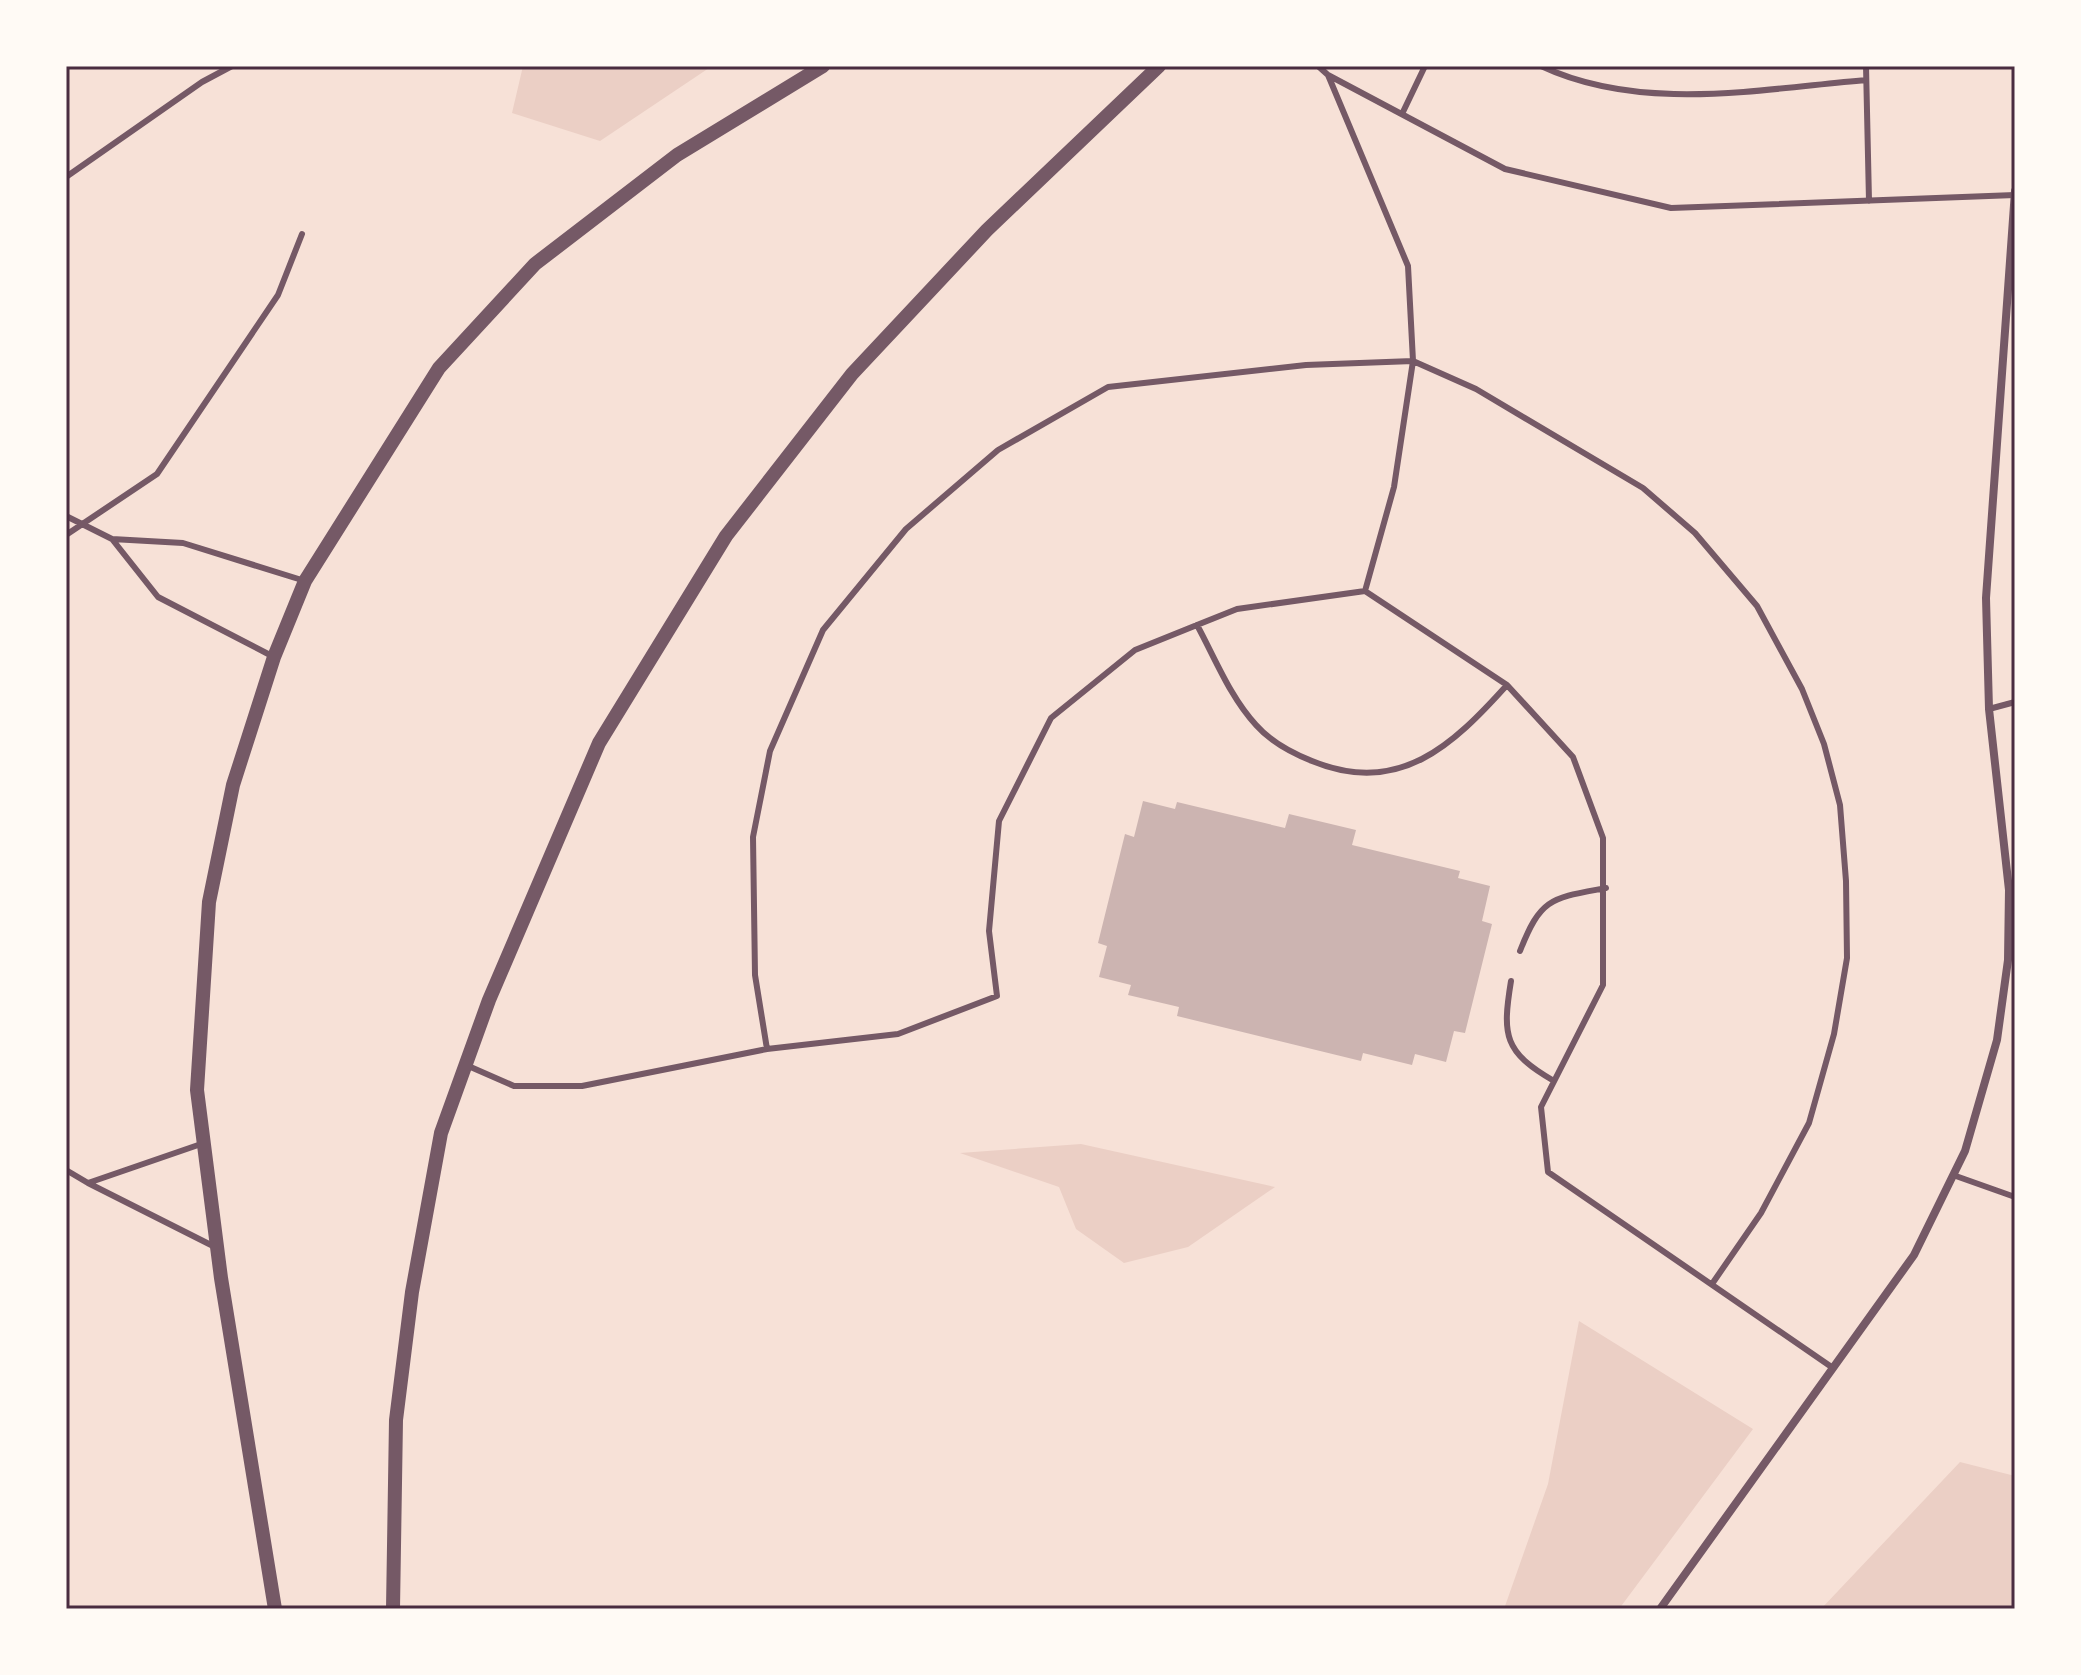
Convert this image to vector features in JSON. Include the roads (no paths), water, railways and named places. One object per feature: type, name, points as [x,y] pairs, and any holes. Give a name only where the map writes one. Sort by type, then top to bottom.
[{"type":"street","points":[[275,1609],[218,1249],[197,1090],[209,902],[233,785],[274,657],[305,581],[439,368],[535,264],[677,155],[823,66]]},
{"type":"street","points":[[393,1609],[396,1420],[412,1292],[441,1133],[489,1000],[599,743],[726,536],[852,374],[987,230],[1159,66]]},
{"type":"street","points":[[1660,1609],[1914,1255],[1965,1151],[1997,1040],[2008,960],[2009,890],[1989,709],[1986,598],[2015,193]]},
{"type":"lane","points":[[66,177],[202,82],[232,66]]},
{"type":"lane","points":[[1318,66],[1328,75],[1505,169],[1671,208],[2015,193]]},
{"type":"lane","points":[[1402,114],[1425,66]]},
{"type":"lane","points":[[1541,66],[1573,81],[1682,95],[1866,80]]},
{"type":"lane","points":[[1866,66],[1869,201]]},
{"type":"lane","points":[[1328,75],[1408,266],[1413,361],[1394,487],[1365,591]]},
{"type":"lane","points":[[66,535],[157,474],[278,295],[302,234]]},
{"type":"lane","points":[[767,1049],[755,975],[753,837],[770,751],[823,630],[906,529],[998,450],[1108,387],[1306,365],[1413,361],[1476,389],[1643,488],[1695,533],[1757,606],[1802,689],[1824,744],[1840,805],[1846,881],[1847,958],[1834,1034],[1809,1123],[1761,1213],[1712,1284]]},
{"type":"lane","points":[[66,516],[112,539],[183,543],[305,581]]},
{"type":"lane","points":[[112,539],[158,597],[274,657]]},
{"type":"lane","points":[[466,1065],[514,1086],[582,1086],[767,1049],[898,1034],[997,996],[989,931],[999,821],[1051,718],[1135,650],[1237,609],[1365,591],[1507,685],[1573,757],[1603,838],[1606,888],[1603,985],[1541,1107],[1548,1172],[1833,1368]]},
{"type":"lane","points":[[1197,625],[1230,687],[1256,726],[1288,751],[1336,771],[1382,772],[1420,761],[1462,734],[1507,685]]},
{"type":"lane","points":[[1989,709],[2015,702]]},
{"type":"lane","points":[[1520,951],[1537,911],[1554,899],[1606,888]]},
{"type":"lane","points":[[1511,981],[1506,1015],[1509,1044],[1524,1063],[1554,1081]]},
{"type":"lane","points":[[88,1183],[204,1143]]},
{"type":"lane","points":[[66,1170],[218,1249]]},
{"type":"lane","points":[[1953,1175],[2015,1197]]}]
